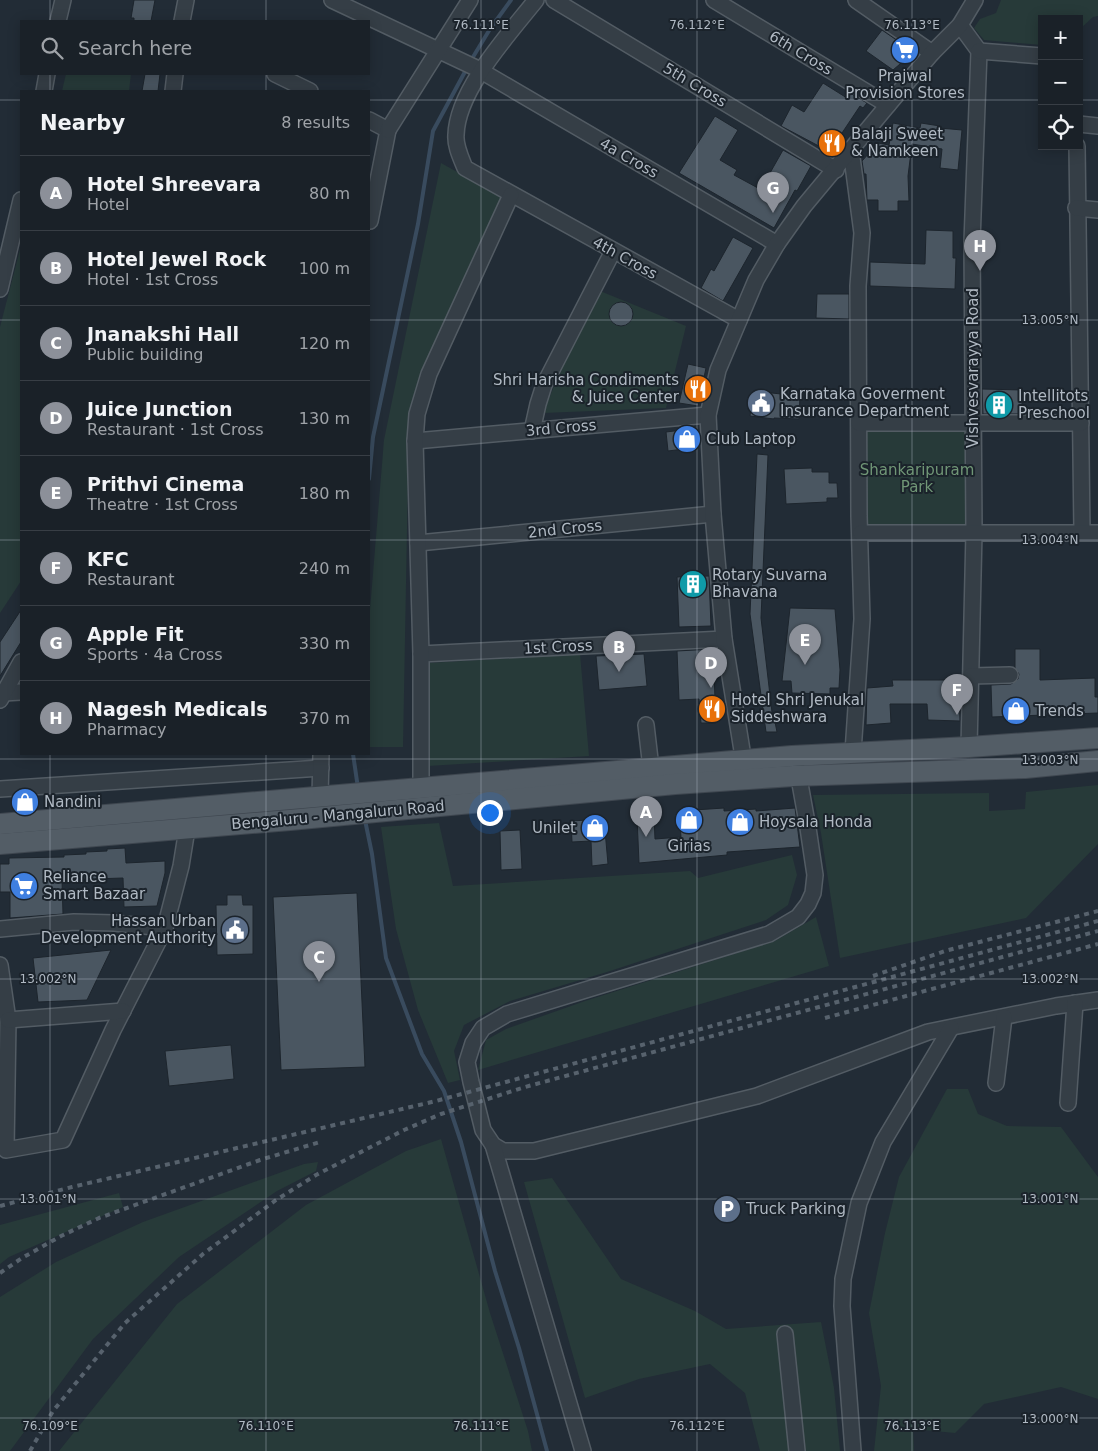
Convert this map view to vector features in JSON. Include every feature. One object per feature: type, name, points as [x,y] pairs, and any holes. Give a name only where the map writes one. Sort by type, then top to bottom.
[{"type":"main road","points":[[745,770],[795,756],[1098,738]]},
{"type":"main road","points":[[969,747],[970,770]]},
{"type":"main road","points":[[745,770],[798,776],[1025,768],[1098,761]]},
{"type":"main road","name":"Bengaluru - Mangaluru Road","points":[[396,800],[421,788],[651,768],[745,770]]},
{"type":"main road","name":"Bengaluru - Mangaluru Road","points":[[396,800],[676,784],[745,770]]},
{"type":"main road","points":[[328,806],[396,800]]},
{"type":"main road","name":"Bengaluru - Mangaluru Road","points":[[0,824],[328,806]]},
{"type":"main road","name":"Bengaluru - Mangaluru Road","points":[[0,844],[188,829],[328,806]]},
{"type":"street","points":[[58,20],[63,0]]},
{"type":"street","points":[[182,20],[186,0]]},
{"type":"street","name":"4a Cross","points":[[332,0],[478,70],[777,244]]},
{"type":"street","points":[[370,217],[388,130],[443,52],[470,0]]},
{"type":"street","name":"4th Cross","points":[[536,0],[478,70],[464,103],[456,135],[458,150],[464,168],[739,320]]},
{"type":"street","name":"5th Cross","points":[[554,0],[836,170]]},
{"type":"street","name":"6th Cross","points":[[714,0],[888,105]]},
{"type":"street","points":[[856,0],[932,53]]},
{"type":"street","points":[[745,770],[724,639],[713,514],[708,415],[718,370],[756,280],[777,244],[804,206],[836,170],[888,105],[932,53],[960,25],[975,0]]},
{"type":"street","points":[[960,25],[980,51],[1038,56]]},
{"type":"street","name":"Vishvesvarayya Road","points":[[969,747],[974,532],[972,242],[980,51]]},
{"type":"street","points":[[44,90],[47,75]]},
{"type":"street","points":[[173,90],[176,75]]},
{"type":"street","points":[[277,75],[308,90]]},
{"type":"street","points":[[370,121],[388,130]]},
{"type":"street","points":[[1083,124],[1098,126]]},
{"type":"street","points":[[852,150],[862,234],[858,286],[862,619],[852,752]]},
{"type":"street","points":[[1077,150],[1076,208],[1082,532]]},
{"type":"street","points":[[421,788],[421,654],[414,441],[417,414],[429,374],[512,195]]},
{"type":"street","points":[[0,287],[20,204]]},
{"type":"street","points":[[1076,208],[1098,210]]},
{"type":"street","points":[[532,430],[544,385],[613,251]]},
{"type":"street","name":"3rd Cross","points":[[414,441],[708,415]]},
{"type":"street","points":[[860,423],[1081,423]]},
{"type":"street","name":"2nd Cross","points":[[418,543],[713,514]]},
{"type":"street","points":[[860,533],[1098,533]]},
{"type":"street","name":"1st Cross","points":[[421,654],[724,639]]},
{"type":"street","points":[[1,697],[20,664]]},
{"type":"street","points":[[971,676],[1010,675]]},
{"type":"street","points":[[1,697],[20,692]]},
{"type":"street","points":[[646,725],[651,768]]},
{"type":"street","points":[[583,1451],[492,1145],[483,1130],[467,1062],[473,1043],[483,1028],[507,1014],[769,934],[798,917],[813,894],[815,875],[806,811],[795,756]]},
{"type":"street","points":[[0,789],[321,761],[328,806]]},
{"type":"street","points":[[0,965],[8,1020],[3,1151],[63,1140],[123,1011],[165,928],[181,866],[188,829]]},
{"type":"street","points":[[0,929],[74,922],[114,923],[165,928]]},
{"type":"street","points":[[492,1145],[503,1151],[534,1151],[757,1096],[928,1032],[1098,1000]]},
{"type":"street","points":[[1068,1103],[1075,1003]]},
{"type":"street","points":[[8,1020],[123,1011]]},
{"type":"street","points":[[996,1083],[1004,1017]]},
{"type":"street","points":[[853,1451],[842,1306],[843,1279],[859,1203],[883,1142],[951,1028]]},
{"type":"street","points":[[785,1334],[797,1451]]},
{"type":"green space","points":[[1001,0],[1098,0],[1098,16],[1093,17],[1083,26],[1083,15],[1038,15],[1038,45],[984,40],[974,28],[980,19],[996,13]]},
{"type":"green space","points":[[66,75],[131,75],[129,90],[62,90]]},
{"type":"green space","points":[[441,163],[502,197],[417,385],[409,420],[403,747],[370,747],[370,610],[384,440]]},
{"type":"green space","points":[[20,250],[20,583],[0,613],[0,327]]},
{"type":"green space","points":[[600,291],[686,326],[666,408],[543,413],[565,360]]},
{"type":"green space","name":"Shankaripuram Park","points":[[865,428],[969,428],[969,528],[866,530]]},
{"type":"green space","points":[[580,654],[589,756],[428,766],[428,663]]},
{"type":"green space","points":[[1098,785],[1098,844],[1026,918],[840,958],[821,833],[813,795],[989,793],[989,811],[1025,809],[1026,792]]},
{"type":"green space","points":[[439,823],[453,886],[690,871],[698,878],[792,855],[797,875],[788,905],[766,920],[607,972],[510,1001],[464,1025],[454,1051],[460,1080],[448,1083],[418,1010],[396,929],[381,827]]},
{"type":"green space","points":[[816,917],[829,966],[478,1070],[486,1040],[506,1029],[585,1001],[775,941]]},
{"type":"green space","points":[[947,1089],[968,1089],[978,1114],[1007,1126],[1061,1127],[1098,1177],[1098,1399],[1061,1387],[984,1404],[955,1433],[913,1429],[914,1451],[874,1451],[881,1386],[869,1313],[885,1233],[899,1177]]},
{"type":"green space","points":[[441,1139],[490,1313],[528,1431],[532,1451],[59,1451],[177,1304],[306,1205],[406,1151]]},
{"type":"green space","points":[[318,1162],[316,1171],[277,1191],[179,1257],[93,1339],[10,1451],[0,1451],[0,1297],[56,1262],[143,1222],[304,1164]]},
{"type":"green space","points":[[552,1178],[621,1279],[695,1311],[726,1329],[821,1322],[834,1388],[840,1451],[760,1451],[745,1393],[710,1364],[639,1379],[585,1398],[524,1182]]},
{"type":"green space","points":[[119,1193],[123,1207],[9,1257],[0,1264],[0,1225]]},
{"type":"building","points":[[134,0],[155,0],[151,20],[134,20],[134,18],[131,18]]},
{"type":"building","points":[[882,30],[914,52],[893,70],[866,51]]},
{"type":"building","points":[[145,75],[160,75],[158,90],[142,90]]},
{"type":"building","points":[[823,83],[847,98],[850,93],[867,103],[863,108],[860,106],[842,133],[832,153],[781,126],[792,105],[804,112]]},
{"type":"building","points":[[715,116],[738,130],[720,160],[737,170],[734,175],[758,188],[764,178],[766,180],[783,150],[811,166],[774,228],[679,173]]},
{"type":"building","points":[[893,123],[920,128],[921,123],[940,126],[940,128],[962,130],[958,170],[940,168],[942,149],[912,144],[908,176],[909,201],[898,201],[898,211],[878,211],[878,200],[867,200],[866,174],[864,174],[862,161],[878,143],[889,145]]},
{"type":"building","points":[[926,230],[953,231],[953,258],[956,258],[955,289],[870,286],[870,262],[925,264]]},
{"type":"building","points":[[733,237],[753,248],[723,301],[701,288],[711,269],[714,271]]},
{"type":"building","points":[[817,294],[849,294],[849,319],[816,318]]},
{"type":"building","points":[[621,302],[630,305],[633,314],[630,323],[621,326],[612,323],[609,314],[612,305]]},
{"type":"building","points":[[688,364],[706,368],[698,406],[679,403]]},
{"type":"building","name":"Intellitots Preschool","points":[[982,389],[1022,390],[1022,414],[983,414]]},
{"type":"building","points":[[753,391],[800,396],[799,419],[774,419],[750,416]]},
{"type":"building","points":[[690,429],[692,448],[668,451],[666,432]]},
{"type":"building","points":[[757,454],[768,455],[761,618],[773,721],[768,722],[775,722],[777,732],[766,732],[750,614]]},
{"type":"building","points":[[812,468],[812,472],[829,472],[829,483],[837,483],[838,498],[827,498],[827,502],[786,504],[784,469]]},
{"type":"building","points":[[709,576],[711,626],[679,627],[677,577]]},
{"type":"building","points":[[790,608],[835,609],[840,670],[839,688],[830,688],[830,694],[792,693],[791,681],[782,681]]},
{"type":"building","points":[[20,612],[20,644],[0,676],[0,642]]},
{"type":"building","points":[[713,649],[716,723],[701,723],[699,699],[679,700],[677,651]]},
{"type":"building","points":[[1015,649],[1040,649],[1040,680],[1095,678],[1095,697],[1098,697],[1098,713],[992,717],[991,685],[1011,684],[1018,679],[1019,674],[1015,668]]},
{"type":"building","points":[[644,654],[647,686],[599,690],[596,656]]},
{"type":"building","points":[[892,680],[959,680],[960,721],[928,720],[927,704],[890,704],[891,723],[866,725],[867,688],[893,686]]},
{"type":"building","points":[[724,808],[724,811],[756,809],[756,811],[795,808],[800,847],[727,852],[727,855],[639,863],[637,817],[654,816],[655,839],[681,837],[679,811]]},
{"type":"building","points":[[604,819],[608,864],[592,866],[591,841],[572,842],[571,821]]},
{"type":"building","points":[[520,830],[522,869],[501,870],[500,831]]},
{"type":"building","points":[[125,848],[126,863],[165,861],[165,873],[157,906],[124,907],[123,878],[62,880],[63,914],[10,918],[10,892],[0,892],[0,864],[9,864],[9,858],[64,857],[64,855],[86,854],[86,852]]},
{"type":"building","points":[[357,893],[365,1067],[281,1070],[273,897]]},
{"type":"building","name":"Hassan Urban Development Authority","points":[[227,895],[242,895],[243,905],[253,905],[253,954],[217,955],[216,905],[227,905]]},
{"type":"building","points":[[111,950],[87,1000],[38,1002],[33,958]]},
{"type":"building","points":[[231,1045],[234,1079],[169,1086],[165,1051]]},
{"type":"waterway","points":[[470,62],[490,29],[511,0]]},
{"type":"waterway","points":[[370,468],[373,437],[418,224],[433,131],[467,68]]},
{"type":"waterway","points":[[353,755],[358,788]]},
{"type":"waterway","points":[[365,820],[372,854],[386,958],[422,1054],[444,1091],[461,1142],[495,1271],[519,1348],[547,1451]]},
{"type":"railway","points":[[873,976],[945,951],[1098,911]]},
{"type":"railway","points":[[0,1206],[72,1187],[436,1101],[1098,921]]},
{"type":"railway","points":[[30,1451],[53,1411],[125,1323],[203,1254],[276,1200],[316,1175],[404,1130],[441,1114],[525,1087],[1098,931]]},
{"type":"railway","points":[[825,1018],[1098,944]]},
{"type":"railway","points":[[0,1273],[61,1236],[99,1218],[260,1160],[320,1142]]},
{"type":"place","name":"Prajwal Provision Stores","points":[[905,50]]},
{"type":"place","name":"Balaji Sweet & Namkeen","points":[[832,143]]},
{"type":"place","name":"Apple Fit","points":[[773,213]]},
{"type":"place","name":"Nagesh Medicals","points":[[980,271]]},
{"type":"place","name":"Shri Harisha Condiments & Juice Center","points":[[698,389]]},
{"type":"place","name":"Karnataka Goverment Insurance Department","points":[[761,403]]},
{"type":"place","name":"Intellitots Preschool","points":[[999,405]]},
{"type":"place","name":"Club Laptop","points":[[687,439]]},
{"type":"place","name":"Rotary Suvarna Bhavana","points":[[693,584]]},
{"type":"place","name":"Prithvi Cinema","points":[[805,665]]},
{"type":"place","name":"Hotel Jewel Rock","points":[[619,672]]},
{"type":"place","name":"Juice Junction","points":[[711,688]]},
{"type":"place","name":"Hotel Shri Jenukal Siddeshwara","points":[[712,709]]},
{"type":"place","name":"Trends","points":[[1016,711]]},
{"type":"place","name":"KFC","points":[[957,715]]},
{"type":"place","name":"Nandini","points":[[25,802]]},
{"type":"place","name":"Girias","points":[[689,820]]},
{"type":"place","name":"Hoysala Honda","points":[[740,822]]},
{"type":"place","name":"Unilet","points":[[595,828]]},
{"type":"place","name":"Hotel Shreevara","points":[[646,837]]},
{"type":"place","name":"Reliance Smart Bazaar","points":[[24,886]]},
{"type":"place","name":"Hassan Urban Development Authority","points":[[235,930]]},
{"type":"place","name":"Jnanakshi Hall","points":[[319,982]]},
{"type":"place","name":"Truck Parking","points":[[727,1209]]}]
